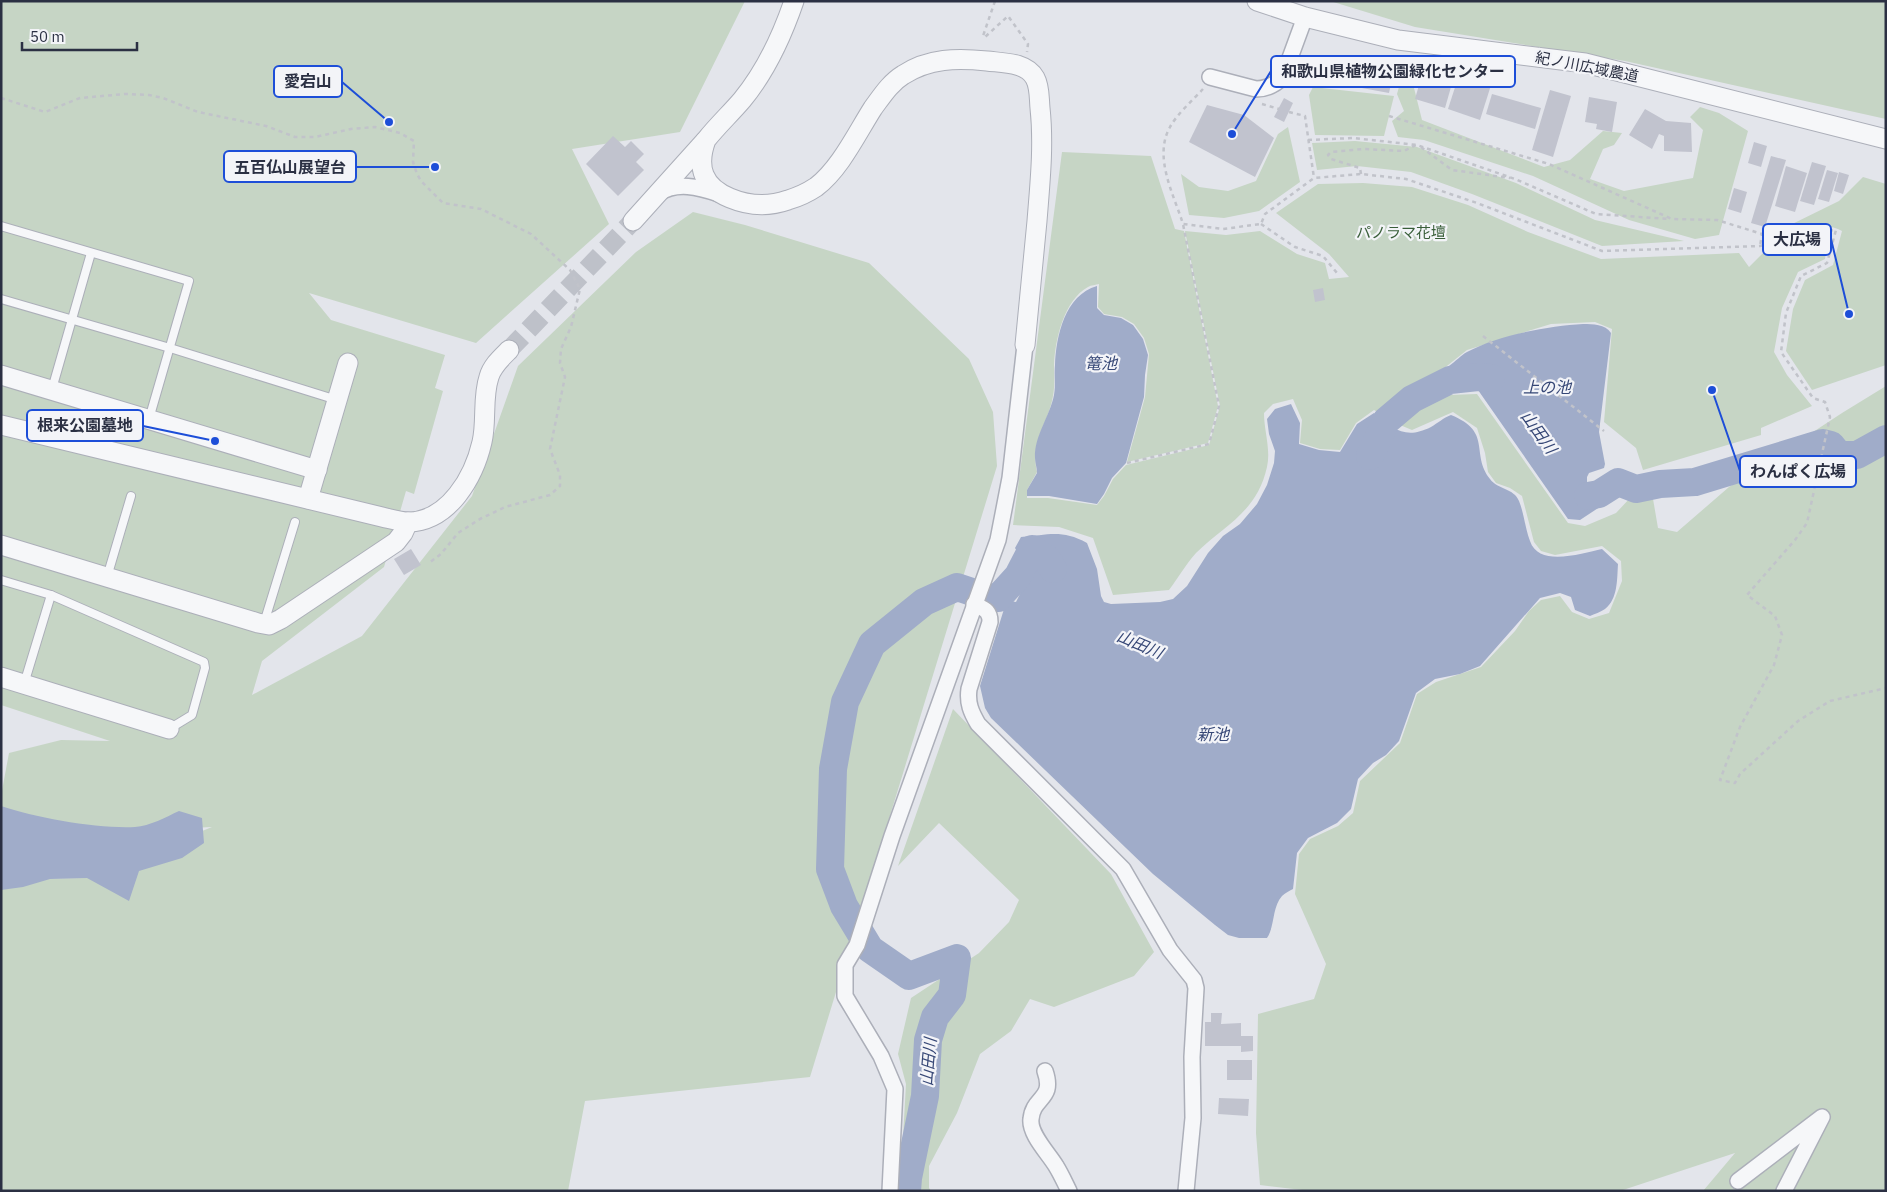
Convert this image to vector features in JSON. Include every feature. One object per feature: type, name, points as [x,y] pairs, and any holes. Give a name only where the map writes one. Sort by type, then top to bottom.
[{"type":"street","points":[[633,221],[743,99],[780,36],[794,1]]},
{"type":"street","name":"紀ノ川広域農道","points":[[1258,1],[1306,17],[1398,40],[1584,63],[1886,139]]},
{"type":"street","points":[[1207,82],[1256,89],[1263,89],[1277,83],[1283,77],[1306,17]]},
{"type":"street","points":[[657,195],[673,186],[703,189],[747,204],[769,205],[795,198],[816,187],[833,170],[882,95],[892,84],[914,68],[927,63],[954,58],[1011,64],[1023,67],[1034,77],[1038,85],[1043,134],[1025,345],[1004,517],[998,540],[892,836],[857,945],[845,965],[845,996],[880,1056],[895,1089],[890,1191]]},
{"type":"street","points":[[706,140],[702,158],[705,179],[715,191],[725,196]]},
{"type":"street","points":[[1,425],[408,522],[424,519],[439,513],[448,505],[468,477],[482,442],[485,391],[489,376],[493,368],[509,350]]},
{"type":"street","points":[[308,499],[348,363]]},
{"type":"street","points":[[1,375],[317,470]]},
{"type":"street","points":[[1,545],[269,624],[281,619],[396,542],[404,533],[408,522]]},
{"type":"street","points":[[974,604],[987,610],[990,615],[990,622],[969,689],[968,698],[970,710],[978,724],[1123,869],[1170,950],[1194,980],[1196,988],[1192,1057],[1193,1118],[1186,1191]]},
{"type":"street","points":[[1,677],[169,729]]},
{"type":"street","points":[[1045,1070],[1049,1083],[1046,1094],[1034,1107],[1030,1121],[1036,1137],[1056,1166],[1069,1191]]},
{"type":"street","points":[[1738,1181],[1822,1117],[1784,1191]]},
{"type":"lane","points":[[1,226],[189,281],[149,419]]},
{"type":"lane","points":[[52,389],[92,253]]},
{"type":"lane","points":[[1,299],[170,348],[337,400]]},
{"type":"lane","points":[[107,577],[131,496]]},
{"type":"lane","points":[[264,624],[295,522]]},
{"type":"lane","points":[[1,580],[51,595],[204,662],[205,668],[192,715],[169,729]]},
{"type":"lane","points":[[24,684],[51,595]]},
{"type":"path","points":[[995,1],[983,36],[985,38],[1008,16],[1028,44],[1027,52]]},
{"type":"path","points":[[1127,463],[1209,444],[1219,406],[1183,224],[1165,168],[1163,146],[1170,127],[1207,82]]},
{"type":"path","points":[[1,98],[45,112],[80,98],[125,94],[149,95],[163,98],[198,112],[266,126],[295,136],[315,137],[351,129],[375,128],[400,133],[414,141],[413,162],[416,174],[443,203],[481,209],[531,234],[570,270],[580,289],[571,327],[561,349],[560,363],[565,377],[550,449],[560,475],[560,486],[550,495],[505,507],[480,518],[458,533],[441,554],[429,563]]},
{"type":"path","points":[[1260,103],[1279,109]]},
{"type":"path","points":[[1289,112],[1305,116],[1314,178]]},
{"type":"path","points":[[1389,116],[1549,164],[1672,219]]},
{"type":"path","points":[[1308,140],[1353,138],[1417,144],[1515,179],[1596,214],[1717,220],[1762,234],[1760,246]]},
{"type":"path","points":[[1361,174],[1360,168],[1331,158],[1328,155],[1331,152],[1364,149],[1404,151],[1417,144]]},
{"type":"path","points":[[1417,144],[1452,170],[1515,179]]},
{"type":"path","points":[[1261,224],[1265,214],[1314,178],[1361,174],[1406,179],[1477,203],[1602,251],[1760,246],[1800,233],[1836,230],[1827,263],[1801,276],[1786,313],[1781,352],[1813,398],[1826,402],[1830,417],[1807,523],[1795,540],[1747,595],[1774,616],[1782,635],[1774,665],[1740,727],[1720,780],[1735,783],[1740,774],[1798,721],[1830,700],[1886,688]]},
{"type":"path","points":[[1183,224],[1223,229],[1261,224],[1295,247],[1323,256],[1337,273]]},
{"type":"path","points":[[1483,336],[1604,431]]},
{"type":"green space","points":[[1,1],[745,1],[680,132],[572,149],[609,224],[476,343],[309,293],[331,320],[445,355],[435,388],[443,391],[414,494],[406,491],[384,567],[262,661],[252,695],[362,636],[472,496],[518,366],[636,252],[693,212],[745,225],[869,263],[969,359],[993,412],[997,466],[810,1077],[585,1101],[568,1191],[1,1191],[1,879],[87,878],[212,827],[86,833],[1,821],[1,796],[9,753],[61,740],[110,741],[1,705]]},
{"type":"green space","points":[[1330,1],[1886,1],[1886,119],[1625,61],[1415,27]]},
{"type":"green space","points":[[1404,69],[1419,73],[1414,88],[1422,120],[1544,167],[1570,160],[1603,131],[1622,133],[1614,145],[1603,149],[1590,179],[1624,191],[1693,178],[1703,130],[1690,117],[1700,107],[1719,113],[1748,131],[1719,235],[1695,239],[1629,220],[1533,176],[1424,140],[1398,137],[1392,121],[1404,111],[1397,94]]},
{"type":"green space","points":[[1313,87],[1394,96],[1384,136],[1315,135],[1309,95]]},
{"type":"green space","points":[[1288,127],[1300,182],[1259,211],[1224,218],[1189,215],[1181,174],[1199,187],[1228,191],[1256,181],[1278,134]]},
{"type":"green space","points":[[1355,141],[1417,147],[1516,183],[1595,220],[1684,241],[1602,246],[1472,194],[1411,172],[1357,166],[1317,170],[1312,143]]},
{"type":"green space","name":"パノラマ花壇","points":[[1062,152],[1151,156],[1175,229],[1184,231],[1218,406],[1208,443],[1127,462],[1145,397],[1149,354],[1144,338],[1134,324],[1122,317],[1104,314],[1098,307],[1099,284],[1089,286],[1073,301],[1062,322],[1056,344],[1053,396],[1036,451],[1037,472],[1027,490],[1027,498],[1048,498],[1097,505],[1113,479],[1126,465],[1209,445],[1220,406],[1185,231],[1226,235],[1260,231],[1297,254],[1325,263],[1329,279],[1349,277],[1329,254],[1276,213],[1318,184],[1363,183],[1412,187],[1468,205],[1528,232],[1601,259],[1739,253],[1749,267],[1765,251],[1805,237],[1828,235],[1825,259],[1798,272],[1782,308],[1774,352],[1787,375],[1812,406],[1761,428],[1761,435],[1643,470],[1636,448],[1604,422],[1612,329],[1595,322],[1551,324],[1467,350],[1384,416],[1374,410],[1356,423],[1340,450],[1320,449],[1300,443],[1302,420],[1293,399],[1273,404],[1264,413],[1268,454],[1267,467],[1256,495],[1248,506],[1196,553],[1169,590],[1113,595],[1093,538],[1059,527],[1013,525]]},
{"type":"green space","points":[[1863,177],[1886,184],[1886,365],[1812,390],[1786,351],[1793,309],[1805,280],[1833,265],[1842,231],[1825,226],[1816,227],[1795,231],[1768,240],[1770,235],[1839,201]]},
{"type":"green space","points":[[1886,386],[1886,1191],[1703,1191],[1735,1153],[1620,1191],[1311,1191],[1260,1185],[1256,1133],[1258,1014],[1314,999],[1326,964],[1295,894],[1299,854],[1310,839],[1338,826],[1353,813],[1360,781],[1400,743],[1417,694],[1436,682],[1481,667],[1515,631],[1529,611],[1541,600],[1560,596],[1572,612],[1589,619],[1609,613],[1622,581],[1621,561],[1602,546],[1555,555],[1541,551],[1534,542],[1522,496],[1510,488],[1496,483],[1488,472],[1485,453],[1477,428],[1453,412],[1412,430],[1400,425],[1395,420],[1411,406],[1449,395],[1477,394],[1568,523],[1585,526],[1616,513],[1631,497],[1652,493],[1658,528],[1677,532],[1729,487]]},
{"type":"green space","points":[[953,709],[1111,874],[1154,952],[1134,976],[1054,1007],[1030,999],[1011,1031],[980,1054],[957,1113],[929,1166],[929,1188],[931,1191],[900,1191],[906,1084],[898,1054],[911,998],[979,953],[1009,922],[1019,900],[939,823],[898,866]]},
{"type":"water","name":"篭池","points":[[1097,286],[1097,308],[1104,315],[1121,318],[1133,325],[1143,339],[1148,355],[1144,397],[1126,463],[1112,478],[1097,504],[1049,496],[1027,496],[1027,490],[1037,473],[1035,450],[1037,442],[1054,395],[1057,342],[1064,318],[1077,298]]},
{"type":"water","name":"上の池","points":[[1583,324],[1602,326],[1611,333],[1599,432],[1605,464],[1604,468],[1589,473],[1587,482],[1594,488],[1614,474],[1621,478],[1622,486],[1621,493],[1580,520],[1568,519],[1478,390],[1459,389],[1449,366],[1467,352],[1508,336],[1540,329]]},
{"type":"water","name":"新池","points":[[1291,404],[1300,423],[1299,444],[1319,450],[1340,452],[1357,424],[1374,413],[1394,428],[1407,433],[1422,431],[1451,415],[1464,422],[1477,436],[1481,460],[1490,479],[1493,483],[1510,491],[1517,497],[1528,536],[1535,549],[1542,554],[1562,557],[1602,549],[1618,564],[1617,582],[1615,594],[1609,605],[1590,616],[1575,610],[1571,597],[1560,593],[1540,598],[1480,666],[1460,674],[1435,679],[1416,693],[1399,741],[1386,755],[1373,763],[1358,779],[1351,809],[1337,823],[1308,838],[1297,853],[1293,889],[1279,900],[1267,938],[1239,938],[1228,935],[1153,874],[991,718],[985,708],[980,686],[1004,609],[1010,601],[1016,602],[1035,564],[1034,559],[1018,553],[1015,548],[1021,537],[1062,534],[1087,543],[1097,569],[1101,596],[1104,602],[1111,604],[1160,602],[1173,599],[1187,586],[1208,553],[1223,536],[1240,524],[1257,504],[1267,485],[1274,463],[1275,451],[1269,434],[1267,419],[1275,409]]},
{"type":"water","points":[[1,806],[32,815],[68,822],[120,827],[146,825],[179,811],[202,818],[204,843],[182,858],[139,871],[129,901],[87,878],[50,879],[23,887],[1,890]]},
{"type":"building","points":[[1345,56],[1395,65],[1389,93],[1340,84]]},
{"type":"building","points":[[1324,69],[1336,71],[1333,87],[1321,85]]},
{"type":"building","points":[[1423,71],[1453,80],[1445,108],[1415,99]]},
{"type":"building","points":[[1459,75],[1491,85],[1480,120],[1448,109]]},
{"type":"building","points":[[1550,90],[1571,96],[1553,157],[1532,150]]},
{"type":"building","points":[[1492,94],[1541,108],[1535,129],[1486,114]]},
{"type":"building","points":[[1589,97],[1617,102],[1612,132],[1596,129],[1597,124],[1585,122]]},
{"type":"building","points":[[1284,98],[1293,103],[1284,122],[1274,117]]},
{"type":"building","points":[[1207,105],[1244,115],[1274,138],[1255,177],[1189,142]]},
{"type":"building","points":[[1645,109],[1666,121],[1691,123],[1692,152],[1664,151],[1664,136],[1659,134],[1652,149],[1629,135]]},
{"type":"building","points":[[613,136],[625,147],[631,141],[644,154],[636,162],[644,170],[618,196],[586,164]]},
{"type":"building","points":[[1754,142],[1767,146],[1761,167],[1748,163]]},
{"type":"building","points":[[1771,156],[1786,160],[1765,227],[1751,223]]},
{"type":"building","points":[[1812,162],[1826,166],[1814,205],[1800,201]]},
{"type":"building","points":[[1786,166],[1807,173],[1795,212],[1775,206]]},
{"type":"building","points":[[1827,170],[1838,173],[1829,202],[1818,199]]},
{"type":"building","points":[[1839,172],[1849,175],[1843,194],[1834,191]]},
{"type":"building","points":[[1734,188],[1747,192],[1741,213],[1728,209]]},
{"type":"building","points":[[1323,288],[1325,300],[1315,302],[1313,290]]},
{"type":"building","points":[[411,549],[421,565],[404,575],[394,559]]},
{"type":"building","points":[[1211,1013],[1222,1013],[1221,1024],[1241,1023],[1241,1036],[1253,1036],[1253,1051],[1241,1052],[1241,1046],[1205,1046],[1205,1022],[1211,1022]]},
{"type":"building","points":[[1227,1060],[1252,1060],[1252,1080],[1227,1080]]},
{"type":"building","points":[[1219,1098],[1249,1099],[1248,1116],[1218,1114]]},
{"type":"waterway","name":"山田川","points":[[1370,456],[1386,421],[1412,399],[1450,380],[1478,377],[1491,378]]},
{"type":"waterway","name":"山田川","points":[[1588,496],[1599,494],[1618,482],[1636,489],[1660,484],[1695,482],[1823,443],[1831,445],[1839,455],[1857,455],[1886,439]]},
{"type":"waterway","name":"山田川","points":[[907,1191],[925,1096],[928,1040],[935,1017],[952,995],[957,958],[909,976],[870,949],[844,906],[830,869],[833,769],[845,702],[872,644],[924,602],[957,587],[987,597],[998,598],[1018,576],[1032,549],[1047,559],[1053,569]]},
{"type":"tunnel","points":[[509,350],[633,221]]},
{"type":"place","name":"愛宕山","points":[[389,122]]},
{"type":"place","name":"和歌山県植物公園緑化センター","points":[[1232,134]]},
{"type":"place","name":"五百仏山展望台","points":[[435,167]]},
{"type":"place","name":"大広場","points":[[1849,314]]},
{"type":"place","name":"わんぱく広場","points":[[1712,390]]},
{"type":"place","name":"根来公園墓地","points":[[215,441]]}]
